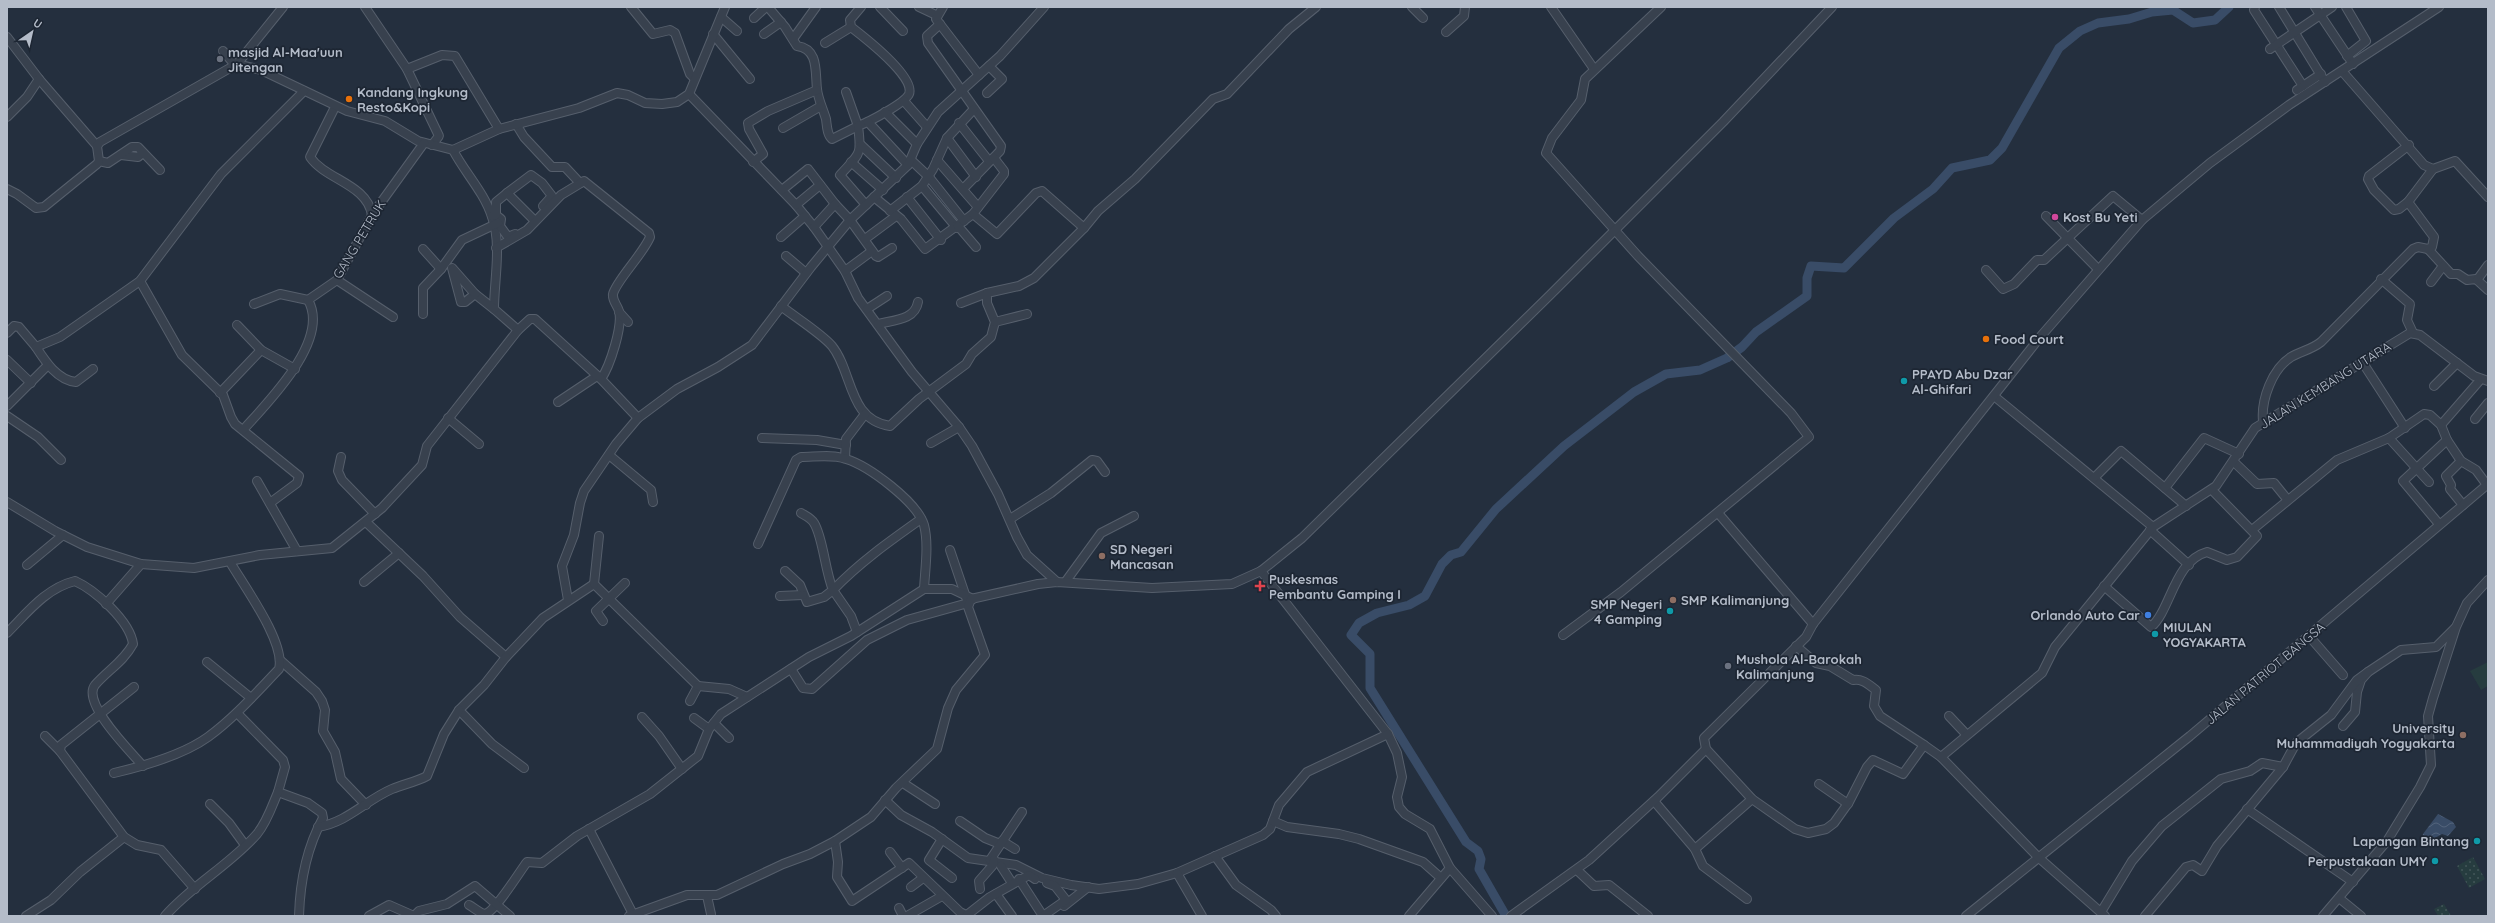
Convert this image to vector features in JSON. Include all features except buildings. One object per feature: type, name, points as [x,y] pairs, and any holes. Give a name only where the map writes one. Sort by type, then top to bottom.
[{"type":"street","points":[[97,146],[100,142],[241,63],[283,7]]},
{"type":"street","points":[[365,7],[407,69],[438,136],[428,144]]},
{"type":"street","points":[[631,7],[653,34],[670,30],[675,33],[690,74],[694,78]]},
{"type":"street","points":[[223,51],[241,63],[282,80],[335,107],[386,121],[428,144],[453,150],[499,129],[578,108],[617,93],[628,95],[645,103],[658,104],[677,102],[688,94],[725,7]]},
{"type":"street","points":[[754,18],[767,7],[781,22],[797,46],[802,47],[812,54],[817,73],[817,90],[832,140],[868,122],[904,101],[910,92],[909,83],[894,64],[851,27],[850,20],[860,7]]},
{"type":"street","points":[[793,39],[816,7]]},
{"type":"street","points":[[880,7],[903,31]]},
{"type":"street","points":[[919,7],[936,15],[940,24],[979,75]]},
{"type":"street","points":[[936,15],[943,7]]},
{"type":"street","points":[[568,600],[562,569],[574,535],[580,502],[584,491],[609,455],[638,418],[676,389],[718,367],[752,345],[806,273],[850,220],[896,178],[909,162],[917,144],[938,112],[989,66],[1027,28],[1044,7]]},
{"type":"street","points":[[961,303],[987,293],[1019,286],[1034,278],[1084,228],[1098,211],[1135,179],[1214,99],[1227,94],[1290,28],[1316,7]]},
{"type":"street","points":[[1412,7],[1423,18]]},
{"type":"street","points":[[1446,32],[1464,16],[1465,7]]},
{"type":"street","points":[[1551,7],[1594,69]]},
{"type":"street","points":[[1563,635],[1609,602],[1809,437],[1791,413],[1732,350],[1638,256],[1546,150],[1555,132],[1581,100],[1585,79],[1661,7]]},
{"type":"street","points":[[791,669],[803,688],[812,689],[867,640],[907,620],[970,601],[1038,584],[1062,581],[1152,588],[1219,586],[1238,582],[1262,570],[1302,538],[1616,230],[1723,122],[1832,7]]},
{"type":"street","points":[[2255,7],[2254,10],[2277,44],[2300,88],[2342,71],[2439,7]]},
{"type":"street","points":[[2279,7],[2323,78]]},
{"type":"street","points":[[2315,7],[2353,64]]},
{"type":"street","points":[[2270,49],[2332,7]]},
{"type":"street","points":[[2346,7],[2366,41],[2347,56]]},
{"type":"street","points":[[721,17],[737,31]]},
{"type":"street","points":[[764,34],[781,22]]},
{"type":"street","points":[[940,24],[927,36],[926,40],[963,91],[974,110],[1001,146],[1000,151],[963,190]]},
{"type":"street","points":[[825,43],[851,27]]},
{"type":"street","points":[[713,34],[750,79]]},
{"type":"street","points":[[7,36],[39,79],[97,146],[99,161]]},
{"type":"street","points":[[407,69],[442,55],[455,56],[499,129]]},
{"type":"street","points":[[987,92],[1002,79],[989,66]]},
{"type":"street","points":[[2342,71],[2409,145],[2424,165],[2434,169]]},
{"type":"street","points":[[1924,745],[1904,774],[1877,761],[1869,763],[1848,804],[1830,827],[1819,832],[1808,833],[1795,829],[1752,799],[1706,749],[1704,738],[1809,632],[1813,624],[1994,396],[2098,269],[2142,220],[2229,149],[2323,78]]},
{"type":"street","points":[[7,117],[27,97],[39,79]]},
{"type":"street","points":[[753,162],[763,154],[749,129],[748,123],[768,111],[817,90]]},
{"type":"street","points":[[36,347],[60,337],[140,281],[221,174],[304,91]]},
{"type":"street","points":[[846,92],[858,126],[862,145],[860,152],[840,177],[866,205]]},
{"type":"street","points":[[688,94],[782,190],[814,227],[844,271],[858,298],[912,372],[960,427],[998,494],[1027,555],[1062,581]]},
{"type":"street","points":[[904,101],[927,127]]},
{"type":"street","points":[[783,128],[821,106]]},
{"type":"street","points":[[335,107],[310,157],[339,181],[364,196],[371,206],[372,215]]},
{"type":"street","points":[[865,239],[893,214],[907,197],[922,186],[929,177],[947,138],[959,123],[974,110]]},
{"type":"street","points":[[885,112],[917,144]]},
{"type":"street","points":[[868,122],[909,162],[929,177],[976,247]]},
{"type":"street","points":[[874,197],[901,219],[925,249],[942,240],[973,214],[1004,174],[1004,171],[991,159],[959,123]]},
{"type":"street","points":[[516,124],[524,137],[552,167],[565,167],[580,183]]},
{"type":"street","points":[[947,138],[976,177]]},
{"type":"street","name":"GANG PETRUK","points":[[308,300],[337,280],[372,215],[428,144]]},
{"type":"street","points":[[862,145],[896,178]]},
{"type":"street","points":[[2409,145],[2369,176],[2368,180],[2374,190],[2394,210],[2399,209],[2408,202],[2434,169],[2455,161],[2488,197]]},
{"type":"street","points":[[99,161],[108,163],[135,147],[140,148],[160,170]]},
{"type":"street","points":[[453,150],[496,219],[508,237],[522,230],[552,196],[542,183],[531,175],[495,203],[496,219],[496,248],[494,310]]},
{"type":"street","points":[[937,160],[978,207]]},
{"type":"street","points":[[7,189],[40,209],[87,174],[99,161]]},
{"type":"street","points":[[851,162],[883,190]]},
{"type":"street","points":[[782,190],[806,169],[810,171],[878,257],[892,248]]},
{"type":"street","points":[[496,248],[527,230],[561,195],[580,183],[587,183],[650,237],[641,255],[615,288],[613,300],[619,312],[628,322]]},
{"type":"street","points":[[796,205],[820,185]]},
{"type":"street","points":[[922,186],[960,225]]},
{"type":"street","points":[[973,214],[997,234],[1036,193],[1042,191],[1084,228]]},
{"type":"street","points":[[508,193],[533,219]]},
{"type":"street","points":[[1987,271],[2004,288],[2014,284],[2037,260],[2044,260],[2113,196],[2142,220]]},
{"type":"street","points":[[907,197],[942,240]]},
{"type":"street","points":[[2408,202],[2434,237],[2432,247],[2428,249]]},
{"type":"street","points":[[814,227],[835,204]]},
{"type":"street","points":[[781,237],[805,216]]},
{"type":"street","points":[[2046,216],[2098,269]]},
{"type":"street","points":[[423,314],[423,288],[441,269],[449,264],[462,240],[496,219]]},
{"type":"street","points":[[2263,421],[2269,388],[2276,374],[2289,358],[2310,350],[2321,342],[2380,279],[2413,249],[2418,247],[2428,249],[2451,274],[2458,274],[2464,279],[2477,280],[2488,290]]},
{"type":"street","points":[[423,249],[441,269]]},
{"type":"street","points":[[844,271],[872,251]]},
{"type":"street","points":[[786,256],[806,273]]},
{"type":"street","points":[[449,264],[461,302],[465,302],[475,294]]},
{"type":"street","points":[[449,264],[475,294],[518,330]]},
{"type":"street","points":[[2477,280],[2488,265]]},
{"type":"street","points":[[2431,282],[2443,266]]},
{"type":"street","points":[[2380,279],[2410,304],[2407,320],[2413,333],[2420,335],[2457,363],[2484,380],[2440,425]]},
{"type":"street","points":[[337,280],[393,317]]},
{"type":"street","points":[[140,281],[182,355],[220,392],[230,417],[243,430],[299,476],[297,483],[270,503]]},
{"type":"street","points":[[781,306],[832,345],[838,355],[856,402],[865,414],[890,426],[966,364],[972,354],[992,337],[995,322],[987,303],[987,293]]},
{"type":"street","points":[[243,430],[279,390],[295,368],[306,347],[314,319],[314,310],[308,300],[280,294],[254,304]]},
{"type":"street","points":[[867,309],[887,296]]},
{"type":"street","points":[[878,324],[911,316],[917,308],[918,302]]},
{"type":"street","points":[[558,402],[599,377],[610,360],[619,312]]},
{"type":"street","points":[[995,322],[1027,314]]},
{"type":"street","points":[[7,502],[63,535],[87,547],[141,564],[194,568],[260,555],[332,548],[375,514],[422,465],[426,446],[518,330],[530,319],[535,319],[599,377],[638,418]]},
{"type":"street","points":[[237,325],[261,350],[295,368]]},
{"type":"street","points":[[7,333],[14,326],[19,327],[36,347],[47,366],[73,382],[93,369]]},
{"type":"street","name":"JALAN KEMBANG UTARA","points":[[1941,757],[1966,734],[2042,673],[2055,647],[2151,528],[2212,490],[2234,462],[2255,428],[2263,421],[2363,363],[2404,336],[2413,333]]},
{"type":"street","points":[[220,392],[261,350]]},
{"type":"street","points":[[7,360],[31,383]]},
{"type":"street","points":[[2363,363],[2406,428]]},
{"type":"street","points":[[2434,386],[2457,363]]},
{"type":"street","points":[[8,402],[31,383],[47,366]]},
{"type":"street","points":[[1994,396],[2094,478],[2151,528],[2189,565]]},
{"type":"street","points":[[2475,419],[2488,403]]},
{"type":"street","points":[[845,458],[846,445],[850,432],[865,414]]},
{"type":"street","points":[[2252,530],[2287,499],[2343,456],[2389,438],[2426,414],[2440,425],[2447,440],[2461,461],[2476,470],[2488,484]]},
{"type":"street","points":[[7,416],[38,437],[61,460]]},
{"type":"street","points":[[448,418],[479,444]]},
{"type":"street","points":[[931,443],[960,427]]},
{"type":"street","points":[[762,438],[817,440],[846,445]]},
{"type":"street","points":[[2165,488],[2204,438],[2239,454]]},
{"type":"street","points":[[2389,438],[2429,482]]},
{"type":"street","points":[[2440,524],[2403,482],[2447,440]]},
{"type":"street","points":[[2094,478],[2121,452],[2186,506]]},
{"type":"street","points":[[609,455],[652,490],[653,502]]},
{"type":"street","points":[[341,457],[338,471],[342,480],[375,514]]},
{"type":"street","points":[[758,544],[796,460],[801,457],[845,458],[870,469],[901,496],[921,519],[925,532],[924,589]]},
{"type":"street","points":[[1010,520],[1051,493],[1092,460],[1097,461],[1105,472]]},
{"type":"street","points":[[2461,461],[2446,476],[2451,485],[2450,489],[2462,505]]},
{"type":"street","points":[[2234,462],[2257,484],[2274,483],[2287,499]]},
{"type":"street","points":[[257,481],[297,551]]},
{"type":"street","name":"JALAN PATRIOT BANGSA","points":[[1966,916],[2190,736],[2488,484]]},
{"type":"street","points":[[2104,586],[2151,627],[2160,615],[2174,584],[2197,556],[2208,552],[2224,560],[2234,559],[2258,536],[2212,490]]},
{"type":"street","points":[[1718,513],[1813,624]]},
{"type":"street","points":[[801,514],[811,519],[817,528],[826,575],[833,590],[851,616],[857,632]]},
{"type":"street","points":[[1062,581],[1101,533],[1134,516]]},
{"type":"street","points":[[785,571],[800,585],[807,602],[824,597],[850,572],[880,548],[921,519]]},
{"type":"street","points":[[366,522],[399,553],[460,617],[506,657]]},
{"type":"street","points":[[27,565],[63,535]]},
{"type":"street","points":[[594,584],[599,536]]},
{"type":"street","points":[[950,550],[964,595]]},
{"type":"street","points":[[364,582],[399,553]]},
{"type":"street","points":[[230,562],[258,607],[280,660],[316,692],[322,701],[325,710],[323,731],[335,752],[342,779],[366,805]]},
{"type":"street","points":[[106,604],[141,564]]},
{"type":"street","points":[[1262,570],[1388,734],[1397,753],[1402,777],[1397,797],[1399,807],[1405,814],[1430,829],[1450,868],[1492,916]]},
{"type":"street","points":[[2323,916],[2387,841],[2431,765],[2428,716],[2456,627],[2468,602],[2488,580]]},
{"type":"street","points":[[7,633],[39,600],[65,583],[75,581],[82,584],[106,604],[129,630],[133,644],[128,653],[94,688],[93,699],[99,713],[143,766]]},
{"type":"street","points":[[602,621],[596,611],[611,599],[625,583]]},
{"type":"street","points":[[318,827],[343,820],[392,789],[412,784],[428,775],[444,734],[459,710],[484,685],[506,657],[543,618],[594,584]]},
{"type":"street","points":[[594,584],[698,686],[729,689],[747,697]]},
{"type":"street","points":[[469,905],[485,914],[497,904],[527,862],[540,864],[589,829],[650,794],[701,752],[711,726],[720,714],[791,669],[857,632],[924,589],[952,589],[964,595],[970,601],[985,656],[956,690],[948,708],[937,749],[885,800],[878,811],[835,841],[717,895],[687,895],[632,915],[589,829]]},
{"type":"street","points":[[780,596],[803,595]]},
{"type":"street","points":[[2145,916],[2186,866],[2193,865],[2202,870],[2217,846],[2284,765],[2296,743],[2331,715],[2357,680],[2401,650],[2436,647],[2456,627]]},
{"type":"street","points":[[2309,636],[2343,675]]},
{"type":"street","points":[[1796,646],[1816,663],[1830,666],[1847,677],[1853,680],[1858,679],[1876,690],[1874,706],[1880,716],[1941,757],[2038,857],[2103,914],[2137,854],[2162,826],[2221,779],[2250,771],[2262,763],[2284,765]]},
{"type":"street","points":[[114,773],[153,764],[206,738],[237,713],[278,669],[280,660]]},
{"type":"street","points":[[207,662],[251,698]]},
{"type":"street","points":[[2343,726],[2355,712],[2357,692],[2361,680],[2368,672]]},
{"type":"street","points":[[690,701],[698,686]]},
{"type":"street","points":[[60,751],[61,746],[99,713],[134,687]]},
{"type":"street","points":[[459,710],[492,744],[524,768]]},
{"type":"street","points":[[165,916],[176,904],[245,845],[262,828],[278,792],[285,767],[283,760],[237,713]]},
{"type":"street","points":[[1949,716],[1966,734]]},
{"type":"street","points":[[642,717],[659,736],[682,769]]},
{"type":"street","points":[[694,718],[711,726],[729,738]]},
{"type":"street","points":[[885,800],[901,815],[942,839],[968,858],[992,860],[1016,865],[1042,878],[1088,887],[1100,888],[1138,884],[1177,873],[1263,835],[1270,829],[1279,805],[1307,772],[1388,734]]},
{"type":"street","points":[[45,736],[60,751],[124,837],[137,845],[161,850],[194,889]]},
{"type":"street","points":[[1511,916],[1577,870],[1654,801],[1706,749]]},
{"type":"street","points":[[903,783],[935,804]]},
{"type":"street","points":[[1819,784],[1848,804]]},
{"type":"street","points":[[278,792],[308,803],[322,813],[323,818],[318,827],[304,866],[300,888],[299,916]]},
{"type":"street","points":[[1695,849],[1752,799]]},
{"type":"street","points":[[1654,801],[1695,849],[1703,866],[1747,900]]},
{"type":"street","points":[[210,804],[229,823],[245,845]]},
{"type":"street","points":[[2247,809],[2353,882]]},
{"type":"street","points":[[980,889],[979,881],[992,867],[992,860],[1001,842],[1022,812]]},
{"type":"street","points":[[960,821],[985,838],[1001,842],[1015,849]]},
{"type":"street","points":[[1274,821],[1292,828],[1334,833],[1359,839],[1423,862],[1441,878]]},
{"type":"street","points":[[26,916],[51,900],[80,872],[124,837]]},
{"type":"street","points":[[942,839],[929,858],[929,862],[952,878]]},
{"type":"street","points":[[835,841],[838,862],[837,877],[852,901],[909,863],[942,896],[960,912],[968,916],[996,894],[1016,881],[1029,875],[1041,882],[1056,886],[1066,900],[1043,916],[1016,881],[1001,866]]},
{"type":"street","points":[[890,852],[902,868]]},
{"type":"street","points":[[1215,856],[1236,885],[1271,910],[1276,916]]},
{"type":"street","points":[[1410,916],[1450,868]]},
{"type":"street","points":[[1577,870],[1594,886],[1609,885],[1648,916]]},
{"type":"street","points":[[1177,873],[1202,916]]},
{"type":"street","points":[[911,887],[923,878]]},
{"type":"street","points":[[369,916],[389,905],[414,916],[419,911],[447,904],[475,886],[510,916]]},
{"type":"street","points":[[1050,916],[1088,887]]},
{"type":"street","points":[[996,894],[1012,916]]},
{"type":"street","points":[[707,896],[711,914]]},
{"type":"street","points":[[907,916],[942,896]]},
{"type":"street","points":[[2339,898],[2361,916]]},
{"type":"street","points":[[899,908],[903,916]]},
{"type":"green space","points":[[2488,662],[2488,686],[2481,690],[2470,671]]},
{"type":"green space","points":[[2473,857],[2485,879],[2469,888],[2457,866]]},
{"type":"green space","points":[[2444,904],[2451,916],[2438,916],[2434,909]]},
{"type":"water","points":[[2438,814],[2453,822],[2456,827],[2448,836],[2442,834],[2426,843],[2422,838],[2423,834]]},
{"type":"waterway","points":[[1506,916],[1479,869],[1481,859],[1478,851],[1466,842],[1370,688],[1370,654],[1351,635],[1359,623],[1377,613],[1409,605],[1425,596],[1442,564],[1451,555],[1461,552],[1496,509],[1564,446],[1634,392],[1666,374],[1700,370],[1727,358],[1742,347],[1756,332],[1807,296],[1807,278],[1811,266],[1844,268],[1894,218],[1933,189],[1952,168],[1990,160],[2002,148],[2059,48],[2080,31],[2098,23],[2129,19],[2152,12],[2173,10],[2193,23],[2215,20],[2229,7]]},
{"type":"place","name":"masjid Al-Maa'uun Jitengan","points":[[220,59]]},
{"type":"place","name":"Kandang Ingkung Resto&Kopi","points":[[349,99]]},
{"type":"place","name":"Kost Bu Yeti","points":[[2055,217]]},
{"type":"place","name":"Food Court","points":[[1986,339]]},
{"type":"place","name":"PPAYD Abu Dzar Al-Ghifari","points":[[1904,381]]},
{"type":"place","name":"SD Negeri Mancasan","points":[[1102,556]]},
{"type":"place","name":"Puskesmas Pembantu Gamping I","points":[[1260,586]]},
{"type":"place","name":"SMP Kalimanjung","points":[[1673,600]]},
{"type":"place","name":"SMP Negeri 4 Gamping","points":[[1670,611]]},
{"type":"place","name":"Orlando Auto Car","points":[[2148,615]]},
{"type":"place","name":"MIULAN YOGYAKARTA","points":[[2155,634]]},
{"type":"place","name":"Mushola Al-Barokah Kalimanjung","points":[[1728,666]]},
{"type":"place","name":"University Muhammadiyah Yogyakarta","points":[[2463,735]]},
{"type":"place","name":"Lapangan Bintang","points":[[2477,841]]},
{"type":"place","name":"Perpustakaan UMY","points":[[2435,861]]}]
